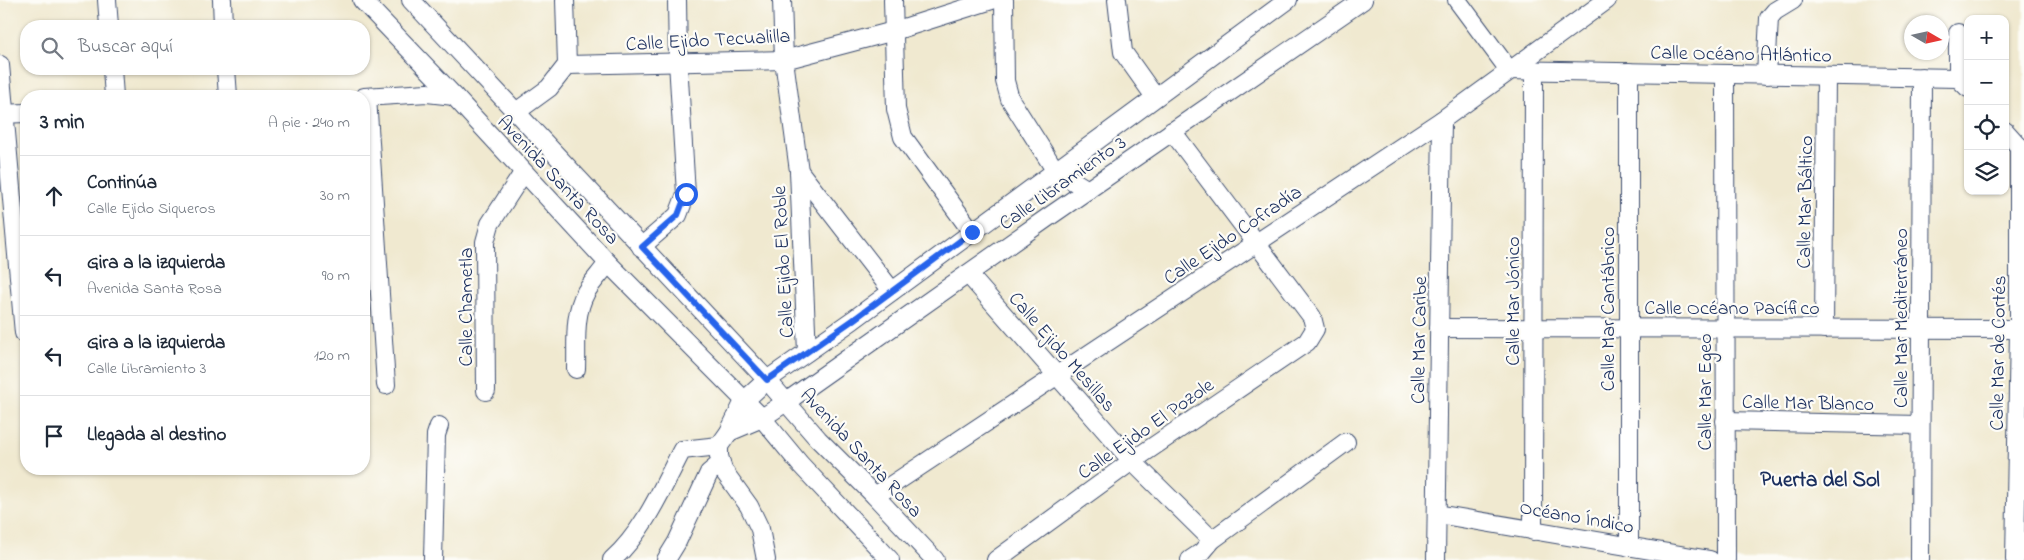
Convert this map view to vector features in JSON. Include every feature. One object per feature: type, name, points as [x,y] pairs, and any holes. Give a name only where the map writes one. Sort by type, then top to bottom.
[{"type":"street","points":[[107,0],[109,20]]},
{"type":"street","points":[[222,0],[223,20]]},
{"type":"street","name":"Avenida Santa Rosa","points":[[362,0],[454,96],[608,264],[762,418],[800,464],[890,560]]},
{"type":"street","name":"Avenida Santa Rosa","points":[[412,0],[767,380],[818,440],[875,496],[935,560]]},
{"type":"street","points":[[516,112],[549,88],[567,65],[565,0]]},
{"type":"street","points":[[642,247],[678,215],[686,194],[678,62],[677,0]]},
{"type":"street","name":"Calle Ejido El Roble","points":[[782,0],[784,60],[799,171],[808,352]]},
{"type":"street","points":[[893,0],[896,109],[903,137],[972,232]]},
{"type":"street","name":"Calle Ejido Tecualilla","points":[[567,65],[784,60],[894,31],[992,0]]},
{"type":"street","points":[[1004,0],[1005,81],[1010,98],[1055,170],[1088,190]]},
{"type":"street","points":[[1116,0],[1123,52],[1155,97]]},
{"type":"street","name":"Calle Libramiento 3","points":[[744,401],[767,380],[892,291],[1288,0]]},
{"type":"street","name":"Calle Libramiento 3","points":[[723,447],[876,337],[1364,0]]},
{"type":"street","points":[[1457,0],[1509,70]]},
{"type":"street","name":"Calle Ejido Cofradía","points":[[875,496],[1442,120],[1607,0]]},
{"type":"street","points":[[1766,75],[1769,18],[1775,11],[1794,0]]},
{"type":"street","points":[[1958,33],[1963,83]]},
{"type":"street","points":[[0,65],[2,114],[20,293]]},
{"type":"street","name":"Calle Océano Atlántico","points":[[1509,70],[1922,77],[1963,83]]},
{"type":"street","name":"Calle Mar Jónico","points":[[1533,530],[1534,71]]},
{"type":"street","name":"Calle Mar Cantábrico","points":[[1629,72],[1629,547]]},
{"type":"street","name":"Calle Mar Egeo","points":[[1725,74],[1726,560]]},
{"type":"street","points":[[112,75],[114,90]]},
{"type":"street","points":[[226,75],[228,90]]},
{"type":"street","name":"Calle Mar Báltico","points":[[1824,329],[1826,76]]},
{"type":"street","name":"Calle Mar Mediterráneo","points":[[1920,560],[1922,77]]},
{"type":"street","points":[[370,97],[427,93],[454,96]]},
{"type":"street","points":[[2,114],[20,113]]},
{"type":"street","name":"Calle Mar Caribe","points":[[1436,560],[1442,120]]},
{"type":"street","points":[[1172,131],[1256,244]]},
{"type":"street","points":[[2009,135],[2022,149]]},
{"type":"street","name":"Calle Mar de Cortés","points":[[2015,560],[2022,329],[2022,149]]},
{"type":"street","points":[[370,166],[386,386]]},
{"type":"street","name":"Calle Ejido El Roble","points":[[799,171],[892,291]]},
{"type":"street","name":"Calle Chametla","points":[[486,391],[485,242],[490,224],[523,173]]},
{"type":"street","name":"Calle Ejido El Pozole","points":[[996,560],[1132,461],[1307,342],[1315,329],[1312,317],[1256,244]]},
{"type":"street","points":[[576,370],[577,320],[580,306],[586,292],[608,264]]},
{"type":"street","name":"Calle Ejido Mesillas","points":[[968,274],[1056,377],[1132,461],[1212,540]]},
{"type":"street","name":"Calle Océano Pacífico","points":[[1439,328],[2022,329]]},
{"type":"street","points":[[666,560],[677,542],[744,401]]},
{"type":"street","name":"Calle Mar Blanco","points":[[1725,421],[1920,425]]},
{"type":"street","points":[[433,560],[436,435],[439,426]]},
{"type":"street","points":[[1190,560],[1202,552],[1212,540],[1346,442]]},
{"type":"street","points":[[612,560],[627,546],[645,521],[682,450],[723,447]]},
{"type":"street","points":[[723,447],[723,470],[749,506],[760,529],[766,560]]},
{"type":"street","name":"Océano Índico","points":[[1437,514],[1710,560]]},
{"type":"district","name":"Puerta del Sol","points":[[1820,479]]},
{"type":"route","points":[[686,194],[678,215],[642,247],[767,380],[853,320],[972,232]]}]
